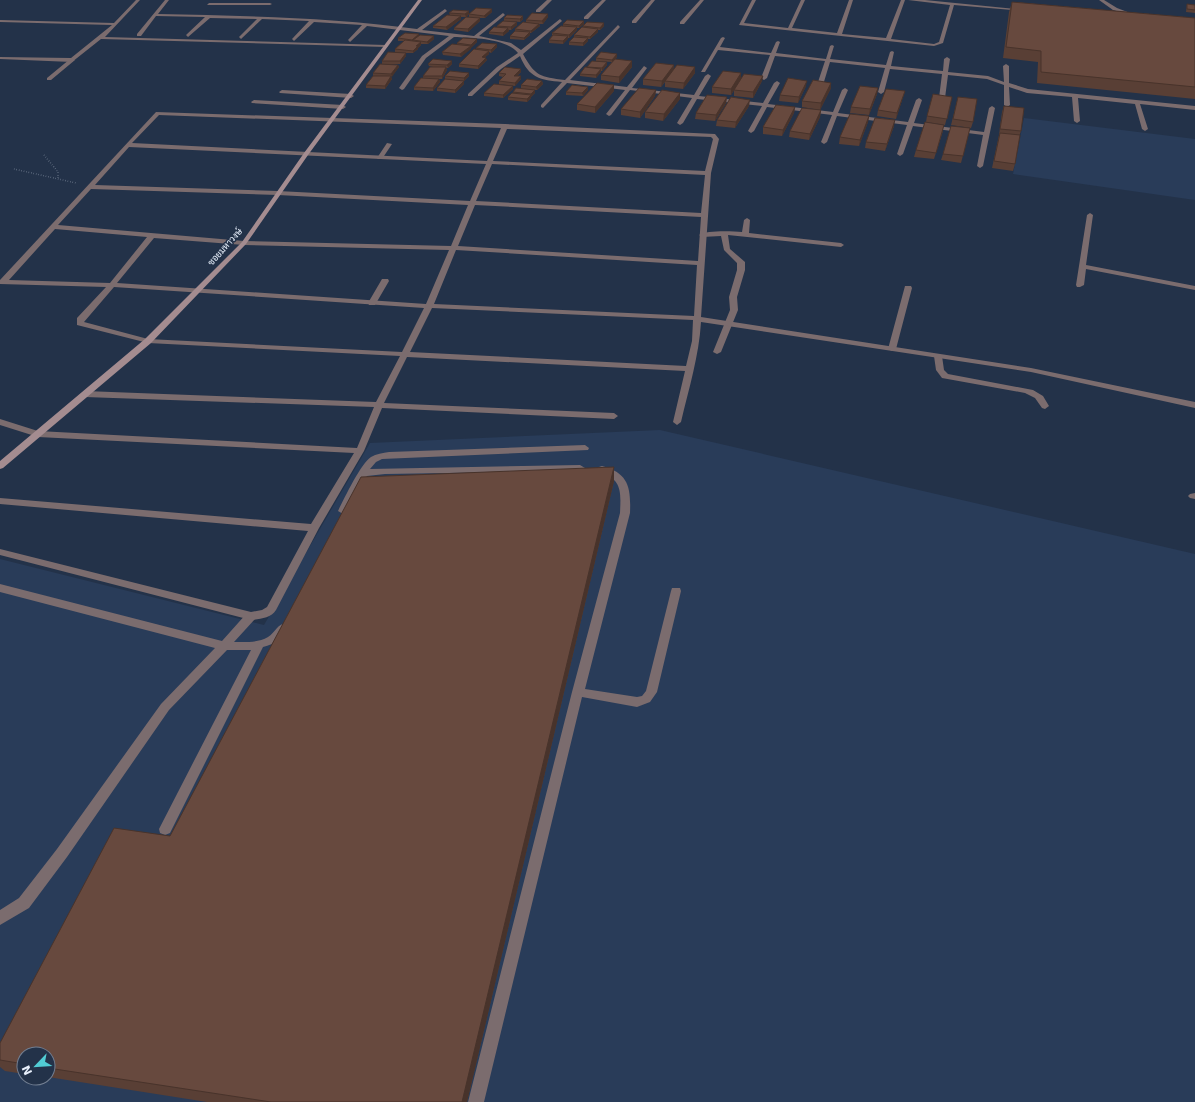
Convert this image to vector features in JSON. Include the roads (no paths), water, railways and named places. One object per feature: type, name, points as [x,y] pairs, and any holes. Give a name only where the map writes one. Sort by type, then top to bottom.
[{"type":"street","points":[[49,79],[100,38],[138,0]]},
{"type":"street","points":[[139,35],[167,0]]},
{"type":"street","name":"ซอยมหาวงษ์","points":[[0,466],[148,341],[244,243],[306,154],[343,107],[420,0]]},
{"type":"street","points":[[538,10],[550,0]]},
{"type":"street","points":[[586,18],[604,0]]},
{"type":"street","points":[[634,22],[653,0]]},
{"type":"street","points":[[682,23],[702,0]]},
{"type":"street","points":[[754,0],[741,24],[934,45],[940,45],[952,4]]},
{"type":"street","points":[[789,30],[803,0]]},
{"type":"street","points":[[839,35],[851,0]]},
{"type":"street","points":[[888,40],[902,0]]},
{"type":"street","points":[[910,0],[1031,11]]},
{"type":"street","points":[[1101,0],[1115,9],[1142,20],[1128,20]]},
{"type":"street","points":[[200,16],[211,2],[270,4]]},
{"type":"street","points":[[418,30],[445,10]]},
{"type":"street","points":[[474,38],[503,14]]},
{"type":"street","points":[[154,15],[261,17],[353,24],[454,35],[510,44],[521,53],[528,68],[532,72],[548,79],[987,134]]},
{"type":"street","points":[[188,36],[209,16]]},
{"type":"street","points":[[241,38],[261,17]]},
{"type":"street","points":[[470,95],[499,68],[521,53],[560,20]]},
{"type":"street","points":[[0,21],[115,24]]},
{"type":"street","points":[[294,40],[312,21]]},
{"type":"street","points":[[350,41],[364,26]]},
{"type":"street","points":[[543,106],[618,26]]},
{"type":"street","points":[[398,30],[418,30],[434,33]]},
{"type":"street","points":[[402,88],[424,57],[454,35]]},
{"type":"street","points":[[100,38],[386,46]]},
{"type":"street","points":[[703,71],[722,38]]},
{"type":"street","points":[[764,78],[778,42]]},
{"type":"street","points":[[820,85],[832,46]]},
{"type":"street","points":[[717,48],[988,78],[1027,91],[1195,108]]},
{"type":"street","points":[[881,92],[892,52]]},
{"type":"street","points":[[0,58],[72,60]]},
{"type":"street","points":[[942,98],[947,59]]},
{"type":"street","points":[[1006,66],[1007,105]]},
{"type":"street","points":[[610,114],[644,68]]},
{"type":"street","points":[[680,122],[708,76]]},
{"type":"street","points":[[751,131],[777,82]]},
{"type":"street","points":[[824,142],[836,115],[844,90]]},
{"type":"street","points":[[282,92],[350,96]]},
{"type":"street","points":[[1075,96],[1077,121]]},
{"type":"street","points":[[900,154],[919,100]]},
{"type":"street","points":[[254,102],[343,107]]},
{"type":"street","points":[[1137,102],[1145,129]]},
{"type":"street","points":[[980,166],[992,108]]},
{"type":"street","points":[[1,282],[158,112],[713,135],[716,139],[708,173],[695,318],[696,341],[687,369],[677,422]]},
{"type":"street","points":[[0,552],[251,616],[264,614],[271,610],[314,528],[360,451],[379,404],[429,306],[452,248],[505,126]]},
{"type":"street","points":[[129,144],[380,158],[708,173]]},
{"type":"street","points":[[380,158],[389,144]]},
{"type":"street","points":[[90,186],[473,202],[704,215]]},
{"type":"street","points":[[1080,285],[1084,267],[1090,215]]},
{"type":"street","points":[[745,234],[747,220]]},
{"type":"street","points":[[52,227],[244,243],[452,248],[701,263]]},
{"type":"street","points":[[702,235],[724,233],[745,234],[786,240],[842,245]]},
{"type":"street","points":[[717,352],[734,310],[733,297],[741,270],[741,262],[726,250],[724,246],[724,233]]},
{"type":"street","points":[[152,235],[112,285],[80,320],[80,323],[148,341],[687,369]]},
{"type":"street","points":[[1084,267],[1195,288]]},
{"type":"street","points":[[372,302],[385,281]]},
{"type":"street","points":[[1,282],[112,285],[429,306],[664,318],[695,318],[1031,370],[1195,405]]},
{"type":"street","points":[[892,349],[908,288]]},
{"type":"street","points":[[938,356],[939,368],[941,373],[945,376],[1027,391],[1042,398],[1045,406]]},
{"type":"street","points":[[85,394],[379,404],[614,416]]},
{"type":"street","points":[[0,422],[38,434],[360,451]]},
{"type":"street","points":[[338,522],[370,460],[377,457],[389,455],[585,448]]},
{"type":"street","points":[[364,474],[385,471],[597,468],[614,472],[623,482],[626,494],[625,514],[584,693],[476,1102]]},
{"type":"street","points":[[0,501],[314,528]]},
{"type":"street","points":[[0,588],[224,646],[259,645],[271,641],[281,632],[288,618]]},
{"type":"street","points":[[584,693],[636,702],[646,699],[651,692],[676,590]]},
{"type":"street","points":[[0,918],[24,903],[62,853],[165,707],[251,616]]},
{"type":"street","points":[[165,829],[259,645]]}]
